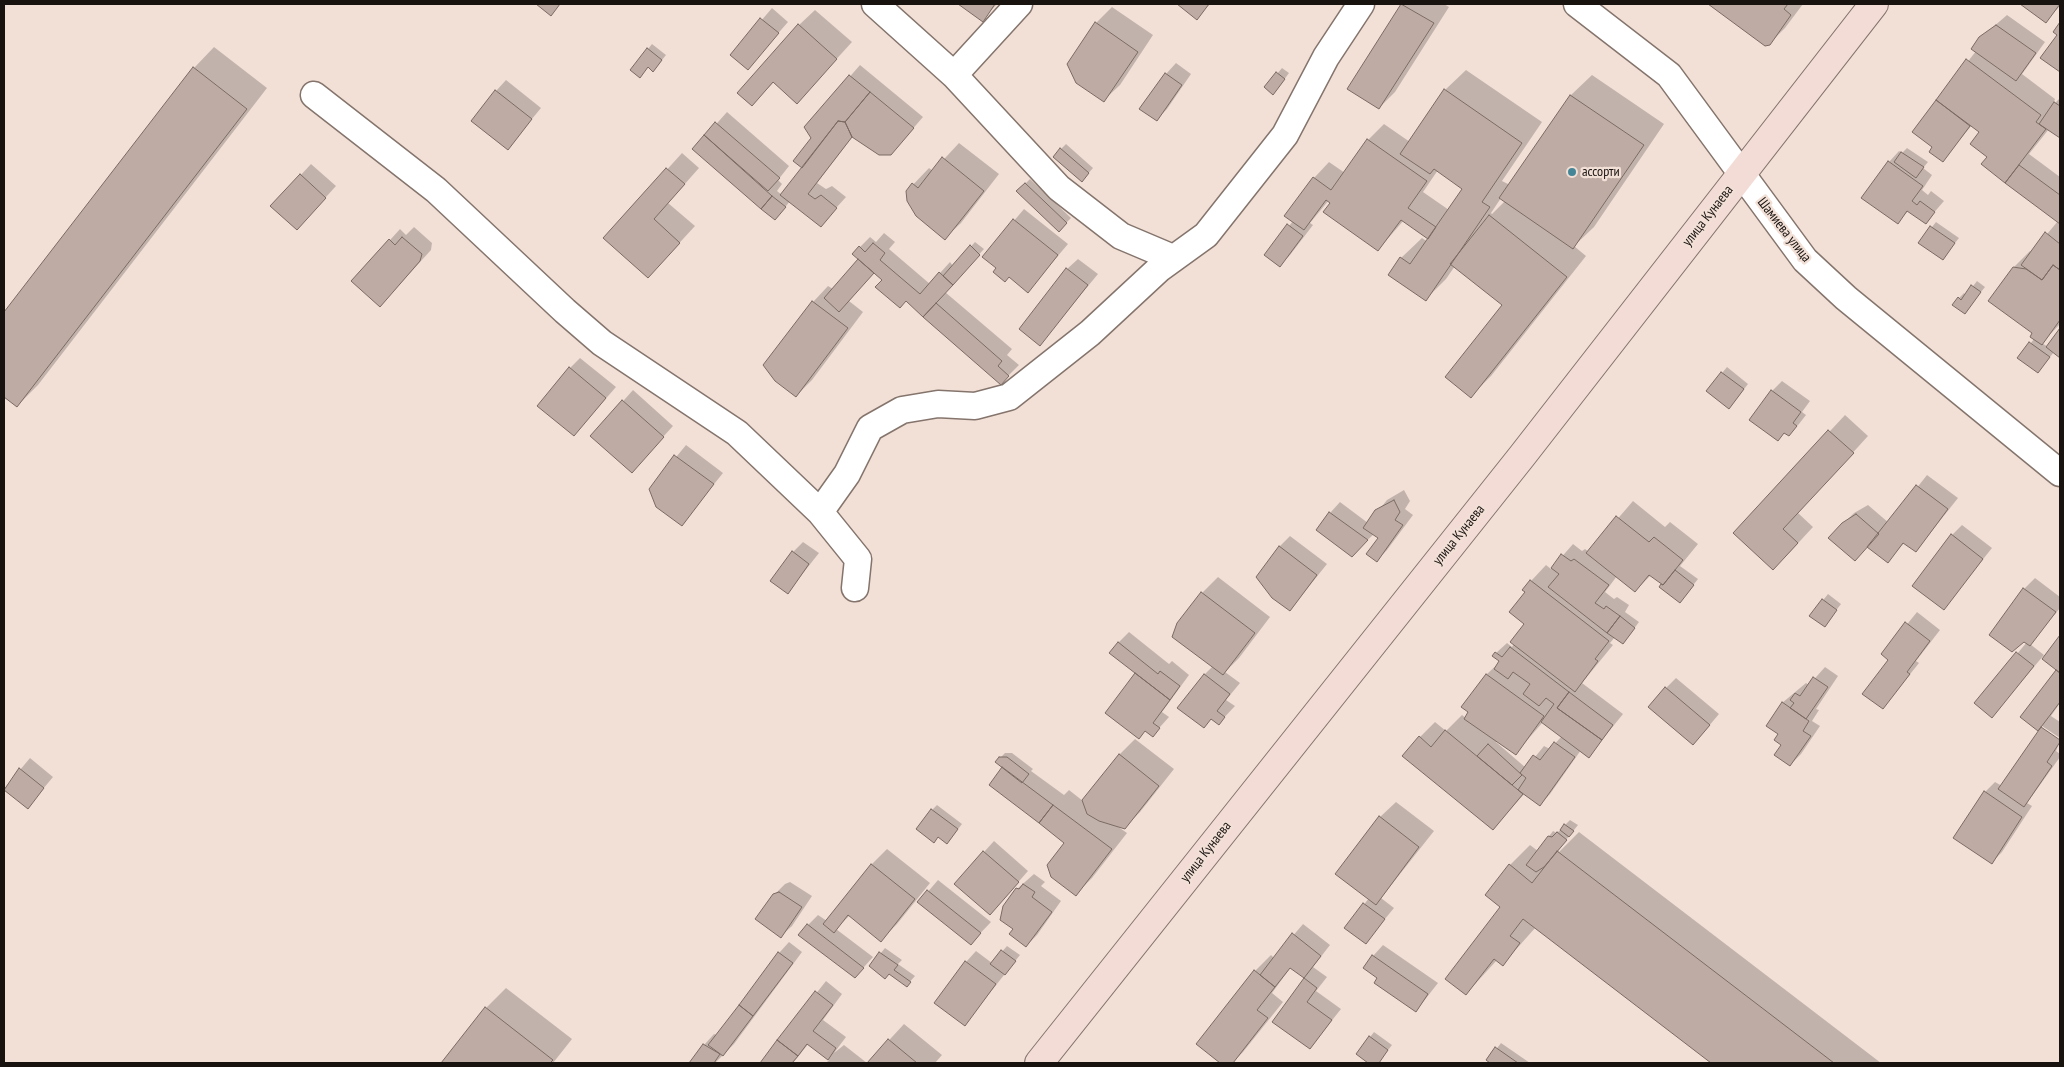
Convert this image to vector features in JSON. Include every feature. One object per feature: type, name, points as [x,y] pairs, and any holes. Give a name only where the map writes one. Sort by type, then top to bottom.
[{"type":"main road","name":"улица Кунаева","points":[[1038,1063],[1522,456],[1874,4]]},
{"type":"street","points":[[875,4],[954,76],[1059,188],[1121,236],[1173,258]]},
{"type":"street","points":[[954,76],[1019,4]]},
{"type":"street","points":[[820,512],[847,474],[870,428],[902,410],[938,404],[975,406],[1009,397],[1090,333],[1158,269],[1206,235],[1285,135],[1326,57],[1361,4]]},
{"type":"street","name":"Шамиева улица","points":[[1577,4],[1669,75],[1805,260],[1964,396],[2060,473]]},
{"type":"street","points":[[314,95],[436,190],[565,311],[602,343],[737,433],[820,512],[858,559],[855,588]]},
{"type":"building","points":[[536,4],[560,4],[551,16]]},
{"type":"building","points":[[958,4],[995,4],[983,22]]},
{"type":"building","points":[[1177,4],[1209,4],[1197,20]]},
{"type":"building","points":[[1401,4],[1434,23],[1379,109],[1347,89]]},
{"type":"building","points":[[1708,4],[1788,4],[1784,9],[1791,15],[1770,45],[1765,46]]},
{"type":"building","points":[[2020,4],[2060,4],[2046,23]]},
{"type":"building","points":[[760,18],[779,33],[748,70],[730,55]]},
{"type":"building","points":[[1095,22],[1138,52],[1104,102],[1076,83],[1067,64]]},
{"type":"building","points":[[2060,22],[2060,72],[2040,58],[2057,35],[2053,32]]},
{"type":"building","points":[[798,24],[837,59],[797,104],[773,82],[752,106],[737,93]]},
{"type":"building","points":[[1996,25],[2036,53],[2016,81],[1971,49],[1979,37]]},
{"type":"building","points":[[647,48],[662,60],[653,72],[648,67],[640,78],[630,70]]},
{"type":"building","points":[[1966,59],[2041,115],[2036,122],[2046,129],[2005,183],[1981,164],[1987,157],[1970,144],[1979,132],[1936,100]]},
{"type":"building","points":[[193,67],[247,109],[17,407],[4,397],[4,312]]},
{"type":"building","points":[[1276,72],[1285,79],[1273,95],[1264,87]]},
{"type":"building","points":[[1165,73],[1182,85],[1157,121],[1139,109]]},
{"type":"building","points":[[849,75],[870,92],[845,122],[838,121],[802,168],[793,161],[811,138],[804,127]]},
{"type":"building","points":[[1444,89],[1522,143],[1482,202],[1490,207],[1426,301],[1388,275],[1400,257],[1410,264],[1462,189],[1434,169],[1430,174],[1400,154]]},
{"type":"building","points":[[495,90],[532,119],[508,150],[471,121]]},
{"type":"building","points":[[870,92],[914,128],[891,155],[879,155],[852,137],[845,122]]},
{"type":"building","name":"ассорти","points":[[1570,95],[1644,145],[1573,249],[1499,198]]},
{"type":"building","points":[[1936,100],[1970,126],[1943,162],[1929,152],[1932,147],[1912,132]]},
{"type":"building","points":[[2054,102],[2060,106],[2060,138],[2039,124]]},
{"type":"building","points":[[838,121],[845,122],[852,137],[808,194],[815,199],[821,195],[837,208],[821,227],[780,195]]},
{"type":"building","points":[[715,122],[780,178],[768,191],[704,135]]},
{"type":"building","points":[[704,135],[772,196],[761,209],[692,149]]},
{"type":"building","points":[[1367,139],[1427,181],[1408,208],[1436,227],[1428,239],[1401,220],[1378,251],[1323,212],[1330,203],[1326,200],[1304,230],[1284,216],[1313,177],[1331,190]]},
{"type":"building","points":[[1060,148],[1089,173],[1082,182],[1053,157]]},
{"type":"building","points":[[1901,152],[1924,167],[1916,178],[1894,162]]},
{"type":"building","points":[[942,157],[984,191],[945,240],[916,216],[907,201],[906,191],[912,183],[918,188]]},
{"type":"building","points":[[1888,161],[1923,186],[1912,201],[1917,205],[1920,201],[1935,212],[1926,224],[1907,211],[1898,224],[1861,198]]},
{"type":"building","points":[[2019,165],[2060,195],[2060,224],[2005,183]]},
{"type":"building","points":[[666,168],[685,184],[654,219],[680,243],[648,278],[603,238]]},
{"type":"building","points":[[300,174],[326,198],[297,230],[270,206]]},
{"type":"building","points":[[1025,183],[1067,223],[1059,232],[1016,191]]},
{"type":"building","points":[[772,196],[786,207],[775,220],[761,209]]},
{"type":"building","points":[[1489,215],[1567,277],[1471,398],[1445,377],[1502,305],[1450,264]]},
{"type":"building","points":[[1013,219],[1058,255],[1028,293],[1009,277],[1005,282],[993,272],[996,268],[982,257]]},
{"type":"building","points":[[1287,224],[1303,236],[1280,267],[1264,255]]},
{"type":"building","points":[[1930,226],[1955,243],[1943,260],[1918,243]]},
{"type":"building","points":[[2045,232],[2060,244],[2060,270],[2053,265],[2042,280],[2021,265]]},
{"type":"building","points":[[402,237],[422,254],[420,261],[380,307],[351,281],[389,239],[395,245]]},
{"type":"building","points":[[873,243],[885,253],[880,260],[920,294],[939,272],[953,285],[923,317],[906,301],[900,308],[875,287],[882,280],[852,254],[859,246],[865,252]]},
{"type":"building","points":[[970,245],[980,255],[953,285],[943,276]]},
{"type":"building","points":[[858,259],[874,273],[839,312],[824,298]]},
{"type":"building","points":[[2053,265],[2060,270],[2060,320],[2042,345],[2030,337],[2032,333],[1988,301],[2013,267],[2026,269],[2042,280]]},
{"type":"building","points":[[1066,268],[1088,285],[1040,346],[1019,329]]},
{"type":"building","points":[[1971,285],[1981,292],[1965,314],[1952,305],[1958,297],[1961,300]]},
{"type":"building","points":[[812,301],[848,328],[796,397],[775,381],[763,365]]},
{"type":"building","points":[[936,303],[1002,361],[998,366],[1009,376],[1001,385],[923,317]]},
{"type":"building","points":[[2060,328],[2060,358],[2046,347]]},
{"type":"building","points":[[2029,342],[2050,357],[2038,373],[2017,358]]},
{"type":"building","points":[[569,367],[606,398],[574,436],[537,406]]},
{"type":"building","points":[[1721,372],[1744,389],[1729,409],[1706,391]]},
{"type":"building","points":[[1771,390],[1801,412],[1793,423],[1797,426],[1789,436],[1784,433],[1778,441],[1749,420]]},
{"type":"building","points":[[622,400],[664,437],[632,473],[590,436]]},
{"type":"building","points":[[1828,430],[1854,453],[1783,529],[1798,543],[1773,570],[1733,533]]},
{"type":"building","points":[[674,455],[714,484],[682,526],[656,507],[649,489]]},
{"type":"building","points":[[1916,485],[1948,509],[1916,552],[1903,543],[1888,563],[1867,547]]},
{"type":"building","points":[[1394,500],[1400,512],[1395,520],[1403,525],[1377,562],[1366,554],[1378,538],[1363,528],[1375,510]]},
{"type":"building","points":[[1329,512],[1368,540],[1352,557],[1316,530]]},
{"type":"building","points":[[1856,514],[1879,534],[1855,561],[1828,538],[1842,523]]},
{"type":"building","points":[[1616,516],[1649,542],[1654,537],[1683,560],[1663,585],[1649,575],[1635,592],[1586,553]]},
{"type":"building","points":[[1951,534],[1983,559],[1944,610],[1912,586]]},
{"type":"building","points":[[1279,546],[1317,575],[1290,611],[1272,598],[1256,577]]},
{"type":"building","points":[[792,551],[809,564],[788,594],[770,581]]},
{"type":"building","points":[[1561,554],[1571,561],[1574,559],[1609,585],[1595,603],[1604,609],[1606,606],[1620,616],[1607,633],[1548,587],[1559,574],[1551,568]]},
{"type":"building","points":[[1675,570],[1694,585],[1680,603],[1659,587],[1661,584],[1663,585]]},
{"type":"building","points":[[1530,580],[1609,641],[1595,659],[1598,661],[1575,692],[1510,642],[1524,624],[1509,612],[1525,592],[1522,590]]},
{"type":"building","points":[[2023,588],[2056,612],[2030,646],[2024,642],[2012,652],[1989,635]]},
{"type":"building","points":[[1201,592],[1255,633],[1223,675],[1172,637],[1177,623]]},
{"type":"building","points":[[1822,599],[1837,610],[1825,627],[1809,616]]},
{"type":"building","points":[[1620,616],[1635,628],[1623,644],[1607,633]]},
{"type":"building","points":[[1905,622],[1930,641],[1907,672],[1910,674],[1883,709],[1862,694],[1888,660],[1881,654]]},
{"type":"building","points":[[2060,635],[2060,673],[2042,659]]},
{"type":"building","points":[[1118,642],[1158,674],[1160,671],[1180,686],[1170,700],[1109,653]]},
{"type":"building","points":[[1510,647],[1569,692],[1557,708],[1602,740],[1589,758],[1541,722],[1554,704],[1546,698],[1539,706],[1523,694],[1530,684],[1513,672],[1508,679],[1494,669],[1499,661],[1492,656],[1495,652],[1502,657]]},
{"type":"building","points":[[2016,652],[2034,666],[1992,718],[1974,703]]},
{"type":"building","points":[[2056,670],[2060,673],[2060,702],[2038,731],[2020,717]]},
{"type":"building","points":[[1135,673],[1170,700],[1153,723],[1160,728],[1153,737],[1145,731],[1139,739],[1105,713]]},
{"type":"building","points":[[1204,674],[1230,694],[1217,711],[1225,717],[1219,725],[1211,719],[1204,728],[1177,708]]},
{"type":"building","points":[[1486,674],[1544,716],[1516,755],[1464,719],[1468,712],[1461,707]]},
{"type":"building","points":[[1813,677],[1828,687],[1806,719],[1790,708],[1794,703],[1790,700],[1795,693],[1800,696]]},
{"type":"building","points":[[1665,687],[1710,725],[1693,745],[1648,707]]},
{"type":"building","points":[[1569,692],[1613,725],[1602,740],[1557,708]]},
{"type":"building","points":[[1782,702],[1809,721],[1803,731],[1811,736],[1790,766],[1774,755],[1781,745],[1774,740],[1778,734],[1766,726]]},
{"type":"building","points":[[2041,727],[2060,740],[2060,742],[2047,762],[2052,766],[2024,807],[1998,789]]},
{"type":"building","points":[[1445,730],[1523,794],[1493,830],[1402,756],[1419,736],[1431,747]]},
{"type":"building","points":[[1554,742],[1575,757],[1540,806],[1518,790],[1526,778],[1520,773],[1533,755],[1540,760]]},
{"type":"building","points":[[1488,744],[1522,775],[1512,785],[1477,756]]},
{"type":"building","points":[[1119,754],[1159,786],[1125,829],[1099,821],[1087,814],[1082,800]]},
{"type":"building","points":[[999,757],[1007,757],[1029,774],[1022,783],[995,762]]},
{"type":"building","points":[[1002,767],[1053,805],[1039,823],[989,785]]},
{"type":"building","points":[[19,768],[44,788],[28,809],[4,790]]},
{"type":"building","points":[[1984,791],[2022,817],[1992,864],[1953,838]]},
{"type":"building","points":[[1053,805],[1112,849],[1076,896],[1051,877],[1047,865],[1064,843],[1039,823]]},
{"type":"building","points":[[931,809],[958,829],[947,844],[938,837],[934,843],[916,829]]},
{"type":"building","points":[[1379,816],[1419,847],[1376,905],[1335,874]]},
{"type":"building","points":[[1564,824],[1574,831],[1569,837],[1560,830]]},
{"type":"building","points":[[1557,832],[1567,840],[1544,867],[1536,872],[1526,865],[1548,836],[1552,837]]},
{"type":"building","points":[[983,851],[1019,882],[990,915],[954,884]]},
{"type":"building","points":[[1557,851],[1834,1063],[1711,1063],[1523,919],[1510,936],[1520,943],[1503,966],[1494,959],[1466,995],[1445,979],[1500,907],[1485,895],[1509,864],[1532,883]]},
{"type":"building","points":[[871,864],[915,899],[881,942],[848,915],[834,933],[823,924]]},
{"type":"building","points":[[1023,884],[1035,892],[1032,897],[1052,912],[1026,947],[1009,934],[1013,929],[1000,920],[1003,906],[1016,888],[1019,889]]},
{"type":"building","points":[[927,890],[981,933],[971,945],[917,902]]},
{"type":"building","points":[[779,892],[802,907],[781,938],[755,919],[773,894]]},
{"type":"building","points":[[1363,903],[1385,919],[1366,944],[1344,928]]},
{"type":"building","points":[[807,924],[864,968],[855,978],[798,935]]},
{"type":"building","points":[[1292,933],[1321,956],[1304,978],[1290,968],[1275,987],[1260,975]]},
{"type":"building","points":[[1001,950],[1016,961],[1005,975],[990,964]]},
{"type":"building","points":[[778,952],[793,963],[753,1016],[739,1005]]},
{"type":"building","points":[[879,952],[898,965],[894,970],[911,982],[907,987],[889,974],[885,979],[869,966]]},
{"type":"building","points":[[1372,955],[1428,994],[1416,1012],[1374,983],[1377,978],[1363,968]]},
{"type":"building","points":[[965,961],[996,984],[965,1026],[934,1003]]},
{"type":"building","points":[[1254,970],[1275,987],[1257,1010],[1268,1018],[1233,1063],[1220,1063],[1196,1044]]},
{"type":"building","points":[[1304,978],[1317,988],[1307,1002],[1332,1020],[1310,1049],[1272,1022]]},
{"type":"building","points":[[815,991],[833,1005],[813,1031],[836,1048],[828,1060],[807,1044],[798,1056],[777,1040]]},
{"type":"building","points":[[739,1005],[753,1016],[723,1056],[708,1045]]},
{"type":"building","points":[[485,1007],[553,1060],[550,1063],[441,1063]]},
{"type":"building","points":[[1369,1036],[1388,1050],[1379,1063],[1368,1063],[1356,1054]]},
{"type":"building","points":[[888,1039],[917,1063],[867,1063]]},
{"type":"building","points":[[777,1040],[798,1056],[792,1063],[760,1063]]},
{"type":"building","points":[[703,1044],[720,1054],[714,1063],[689,1063]]},
{"type":"building","points":[[1495,1047],[1518,1063],[1490,1063],[1486,1060]]},
{"type":"place","name":"ассорти","points":[[1572,172]]}]
